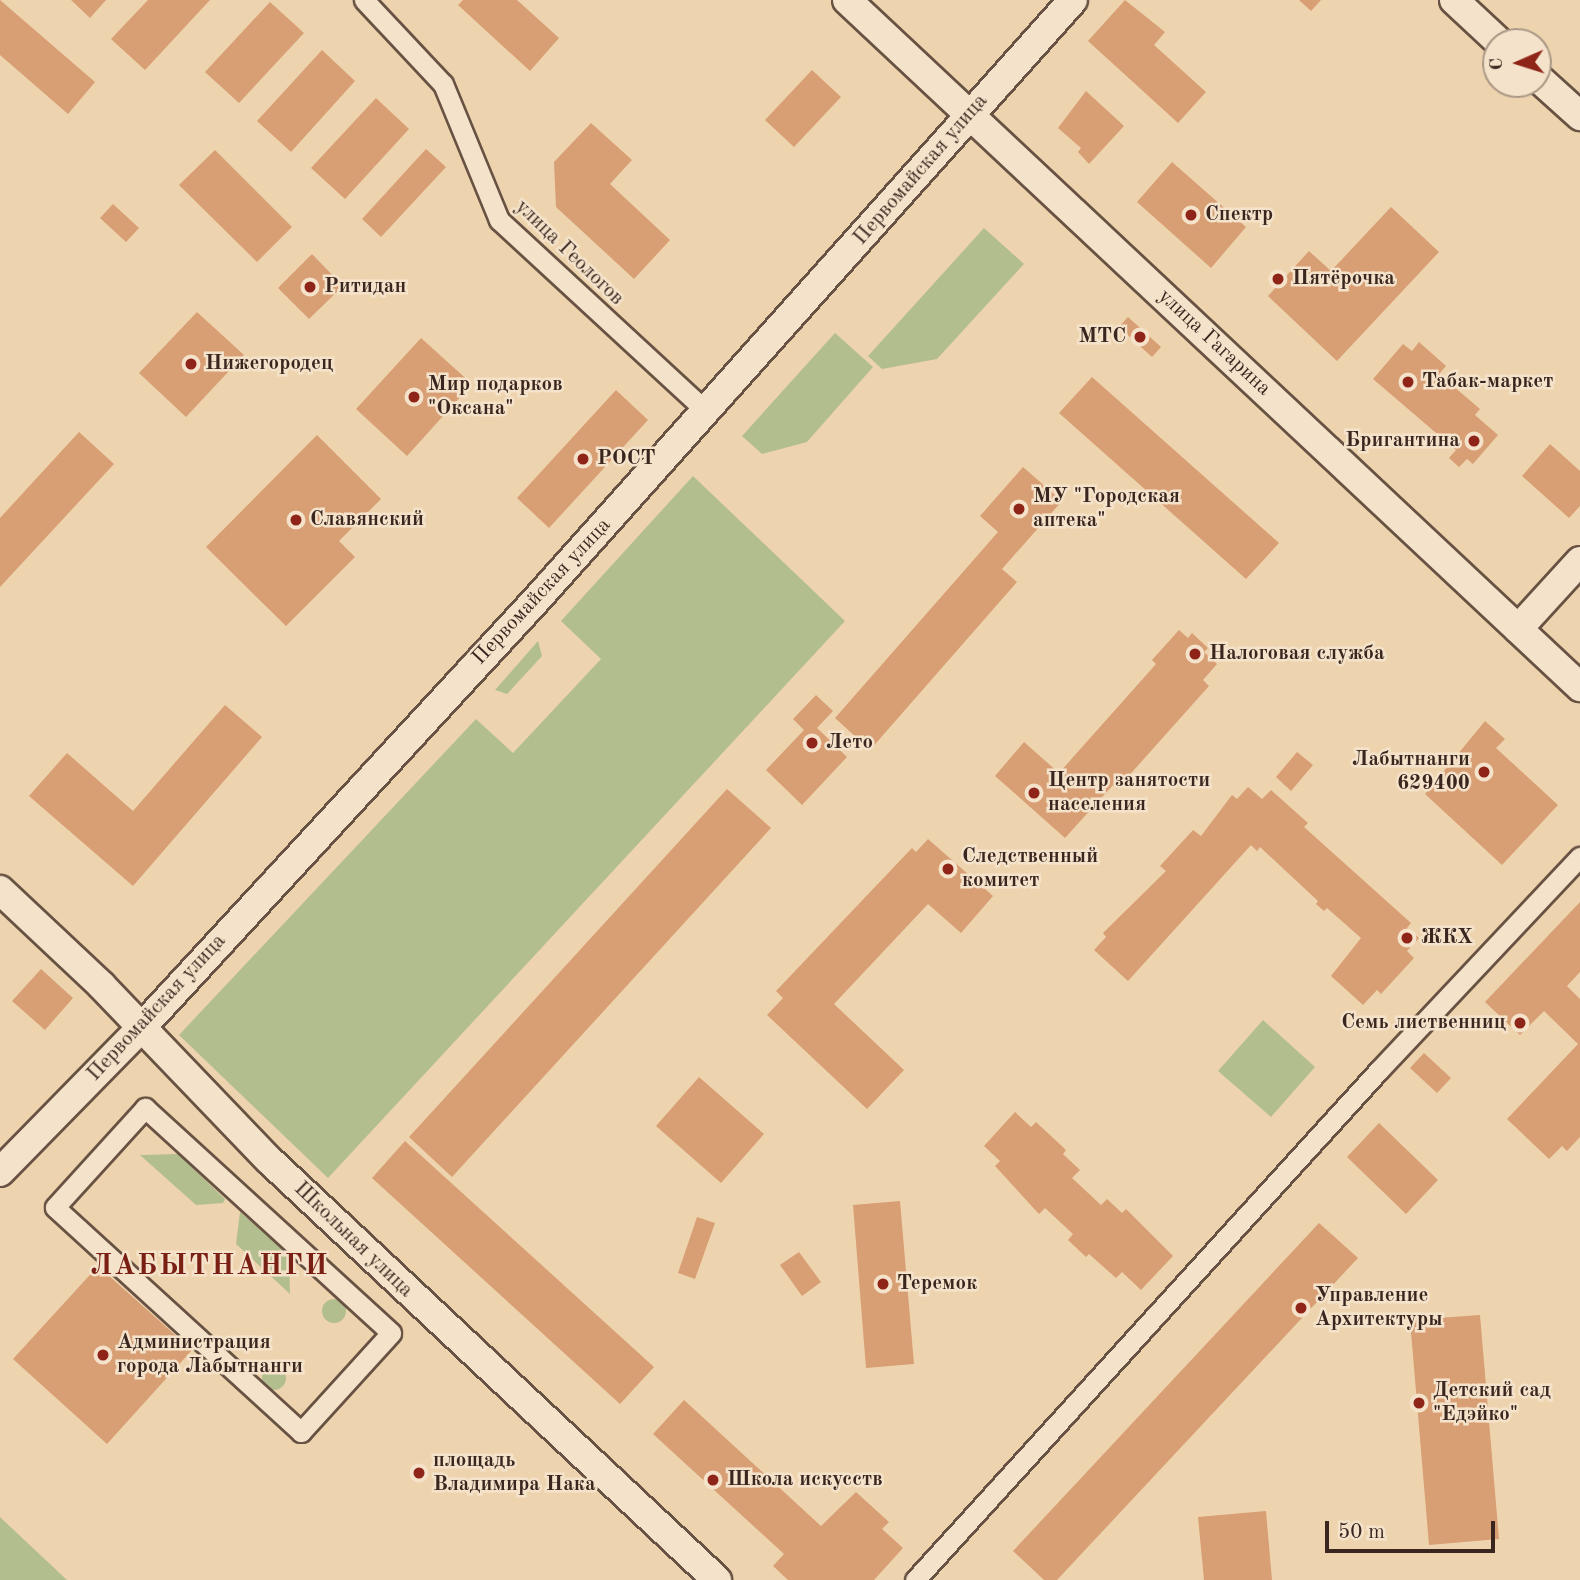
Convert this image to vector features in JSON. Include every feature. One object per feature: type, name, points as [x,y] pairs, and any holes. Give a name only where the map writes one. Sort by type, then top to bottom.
[{"type":"street","name":"улица Геологов","points":[[364,0],[443,84],[499,220],[708,412]]},
{"type":"street","name":"улица Гагарина","points":[[847,0],[971,113],[1580,687]]},
{"type":"street","name":"Первомайская улица","points":[[0,1172],[142,1027],[708,412],[1073,0]]},
{"type":"street","points":[[1454,0],[1484,28]]},
{"type":"street","points":[[1552,91],[1580,116]]},
{"type":"street","points":[[1518,629],[1580,561]]},
{"type":"street","points":[[915,1580],[1580,857]]},
{"type":"street","name":"Школьная улица","points":[[0,890],[142,1027],[269,1160],[717,1580]]},
{"type":"street","points":[[145,1108],[391,1333],[301,1432],[55,1207],[145,1108]]},
{"type":"green space","points":[[984,228],[1024,264],[937,359],[882,369],[868,356]]},
{"type":"green space","points":[[835,333],[873,367],[807,442],[762,454],[742,436]]},
{"type":"green space","points":[[693,476],[845,621],[328,1178],[179,1035],[476,719],[513,753],[601,659],[561,621]]},
{"type":"green space","points":[[538,641],[542,656],[507,694],[495,690]]},
{"type":"green space","points":[[1263,1020],[1315,1067],[1271,1117],[1218,1071]]},
{"type":"green space","points":[[178,1154],[225,1199],[223,1203],[196,1205],[140,1155]]},
{"type":"green space","points":[[240,1212],[289,1255],[290,1294],[236,1244]]},
{"type":"green space","points":[[334,1299],[345,1306],[346,1311],[339,1322],[334,1323],[323,1316],[322,1311],[329,1300]]},
{"type":"green space","points":[[274,1366],[283,1369],[286,1378],[283,1387],[274,1390],[265,1387],[262,1378],[265,1369]]},
{"type":"green space","points":[[0,1517],[67,1580],[0,1580]]},
{"type":"building","points":[[0,0],[95,82],[68,114],[0,55]]},
{"type":"building","points":[[71,0],[106,0],[90,18]]},
{"type":"building","points":[[148,0],[210,0],[145,70],[111,39]]},
{"type":"building","points":[[463,0],[517,0],[559,38],[530,71],[458,5]]},
{"type":"building","points":[[1125,0],[1165,32],[1154,45],[1206,92],[1178,123],[1088,41]]},
{"type":"building","points":[[1299,0],[1321,0],[1311,11]]},
{"type":"building","points":[[270,2],[304,33],[239,103],[205,72]]},
{"type":"building","points":[[322,50],[355,81],[291,152],[257,121]]},
{"type":"building","points":[[812,70],[841,97],[794,147],[765,120]]},
{"type":"building","points":[[1086,91],[1124,126],[1089,164],[1078,152],[1081,148],[1058,128]]},
{"type":"building","points":[[376,98],[409,129],[345,199],[311,168]]},
{"type":"building","points":[[591,123],[632,160],[610,184],[670,240],[634,279],[556,207],[554,162]]},
{"type":"building","points":[[426,149],[446,167],[381,237],[362,219]]},
{"type":"building","points":[[215,150],[292,227],[257,262],[179,185]]},
{"type":"building","name":"Спектр","points":[[1172,162],[1246,227],[1211,268],[1137,202]]},
{"type":"building","points":[[113,204],[139,228],[126,242],[100,218]]},
{"type":"building","points":[[1391,207],[1439,252],[1337,361],[1268,296],[1309,251],[1331,271]]},
{"type":"building","name":"Ритидан","points":[[312,254],[343,286],[309,319],[278,288]]},
{"type":"building","name":"Нижегородец","points":[[197,312],[244,355],[186,417],[139,373]]},
{"type":"building","name":"МТС","points":[[1128,317],[1161,347],[1152,357],[1119,327]]},
{"type":"building","name":"Мир подарков \"Оксана\"","points":[[421,338],[472,384],[407,456],[356,409]]},
{"type":"building","points":[[1419,342],[1446,366],[1439,374],[1480,409],[1475,415],[1498,435],[1473,464],[1467,459],[1459,467],[1449,458],[1456,450],[1373,379],[1403,344],[1412,351]]},
{"type":"building","points":[[1092,377],[1279,543],[1246,579],[1059,413]]},
{"type":"building","name":"РОСТ","points":[[616,390],[648,420],[549,528],[517,498]]},
{"type":"building","points":[[79,432],[114,464],[0,587],[0,518]]},
{"type":"building","name":"Славянский","points":[[317,435],[381,499],[339,541],[355,557],[286,626],[206,547]]},
{"type":"building","points":[[1550,444],[1580,471],[1580,506],[1569,518],[1522,476]]},
{"type":"building","points":[[1023,467],[1062,501],[1002,569],[1017,582],[870,750],[835,718],[998,532],[980,516]]},
{"type":"building","points":[[1179,630],[1188,638],[1192,633],[1208,648],[1204,652],[1217,664],[1203,680],[1209,686],[1117,789],[1113,785],[1065,838],[995,776],[1024,742],[1059,773],[1156,664],[1152,660]]},
{"type":"building","name":"Лето","points":[[816,695],[833,711],[817,728],[847,757],[802,805],[766,770],[804,730],[793,719]]},
{"type":"building","points":[[225,705],[262,737],[133,886],[29,796],[67,753],[133,811]]},
{"type":"building","name":"Лабытнанги 629400","points":[[1485,721],[1505,739],[1496,748],[1558,805],[1502,865],[1425,794]]},
{"type":"building","points":[[1297,752],[1313,765],[1291,791],[1276,777]]},
{"type":"building","points":[[1248,787],[1262,799],[1271,790],[1308,823],[1304,827],[1411,923],[1407,928],[1419,938],[1407,951],[1414,958],[1381,994],[1377,990],[1363,1005],[1331,976],[1361,938],[1327,908],[1324,911],[1316,904],[1318,901],[1260,847],[1257,851],[1251,845],[1128,981],[1094,950],[1106,937],[1103,933],[1166,871],[1160,866],[1193,830],[1201,836],[1232,795],[1237,799]]},
{"type":"building","points":[[727,789],[771,828],[452,1177],[409,1137]]},
{"type":"building","points":[[928,839],[993,896],[961,933],[928,904],[834,1004],[904,1070],[867,1109],[767,1015],[783,998],[776,991],[912,848],[916,852]]},
{"type":"building","name":"Семь лиственниц","points":[[1580,902],[1580,972],[1567,986],[1580,999],[1580,1137],[1567,1151],[1562,1146],[1549,1159],[1507,1119],[1578,1044],[1544,1011],[1520,1035],[1485,1002]]},
{"type":"building","points":[[41,969],[73,998],[45,1030],[12,1001]]},
{"type":"building","points":[[1424,1053],[1451,1078],[1437,1093],[1410,1068]]},
{"type":"building","points":[[699,1077],[764,1134],[721,1183],[656,1126]]},
{"type":"building","points":[[1015,1112],[1031,1127],[1036,1122],[1066,1150],[1063,1154],[1080,1170],[1072,1178],[1101,1205],[1107,1199],[1122,1213],[1126,1209],[1173,1256],[1141,1290],[1122,1272],[1116,1278],[1089,1254],[1086,1257],[1068,1240],[1073,1234],[1045,1208],[1039,1214],[995,1166],[1000,1161],[984,1146]]},
{"type":"building","points":[[1379,1123],[1438,1180],[1406,1214],[1347,1157]]},
{"type":"building","points":[[405,1141],[654,1367],[620,1404],[372,1178]]},
{"type":"building","name":"Теремок","points":[[900,1201],[914,1364],[866,1368],[853,1205]]},
{"type":"building","points":[[697,1217],[715,1223],[695,1279],[678,1273]]},
{"type":"building","points":[[1319,1223],[1358,1258],[1057,1580],[1044,1580],[1013,1551]]},
{"type":"building","points":[[799,1252],[821,1282],[802,1296],[780,1265]]},
{"type":"building","name":"Администрация города Лабытнанги","points":[[98,1266],[192,1350],[107,1444],[13,1359]]},
{"type":"building","points":[[1480,1315],[1499,1539],[1429,1545],[1410,1320]]},
{"type":"building","points":[[684,1400],[821,1526],[856,1492],[889,1522],[882,1529],[903,1548],[874,1580],[788,1580],[773,1566],[784,1554],[653,1434]]},
{"type":"building","points":[[1266,1511],[1272,1580],[1204,1580],[1198,1517]]},
{"type":"place","name":"Спектр","points":[[1191,215]]},
{"type":"place","name":"Пятёрочка","points":[[1278,279]]},
{"type":"place","name":"Ритидан","points":[[310,287]]},
{"type":"place","name":"МТС","points":[[1140,337]]},
{"type":"place","name":"Нижегородец","points":[[191,364]]},
{"type":"place","name":"Табак-маркет","points":[[1408,382]]},
{"type":"place","name":"Мир подарков \"Оксана\"","points":[[414,397]]},
{"type":"place","name":"Бригантина","points":[[1474,441]]},
{"type":"place","name":"РОСТ","points":[[583,459]]},
{"type":"place","name":"МУ \"Городская аптека\"","points":[[1019,509]]},
{"type":"place","name":"Славянский","points":[[296,520]]},
{"type":"place","name":"Налоговая служба","points":[[1195,654]]},
{"type":"place","name":"Лето","points":[[812,743]]},
{"type":"place","name":"Лабытнанги 629400","points":[[1484,772]]},
{"type":"place","name":"Центр занятости населения","points":[[1034,793]]},
{"type":"place","name":"Следственный комитет","points":[[948,869]]},
{"type":"place","name":"ЖКХ","points":[[1407,938]]},
{"type":"place","name":"Семь лиственниц","points":[[1520,1023]]},
{"type":"place","name":"Теремок","points":[[883,1284]]},
{"type":"place","name":"Управление Архитектуры","points":[[1301,1308]]},
{"type":"place","name":"Администрация города Лабытнанги","points":[[103,1355]]},
{"type":"place","name":"Детский сад \"Едэйко\"","points":[[1419,1403]]},
{"type":"place","name":"площадь Владимира Нака","points":[[419,1473]]},
{"type":"place","name":"Школа искусств","points":[[713,1480]]},
{"type":"district","name":"ЛАБЫТНАНГИ","points":[[210,1267]]}]
